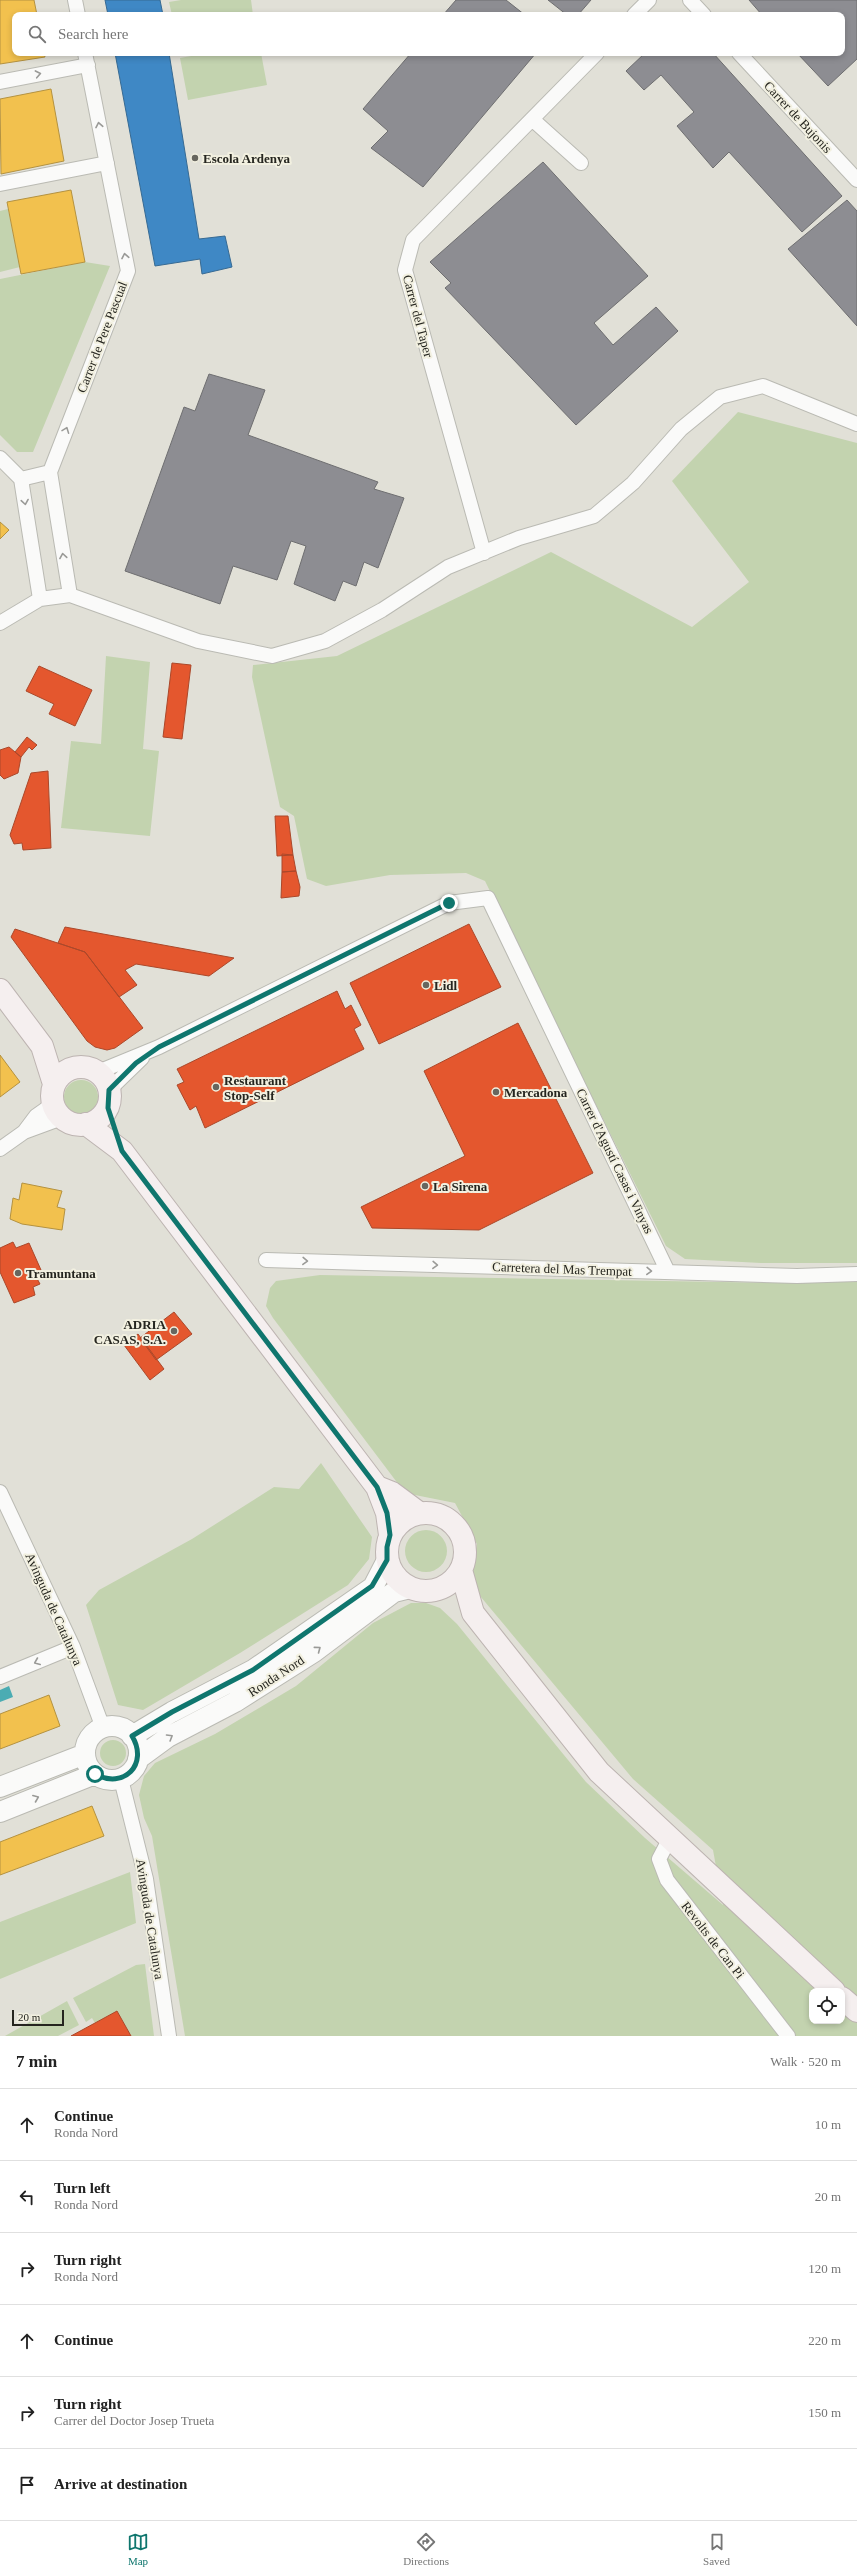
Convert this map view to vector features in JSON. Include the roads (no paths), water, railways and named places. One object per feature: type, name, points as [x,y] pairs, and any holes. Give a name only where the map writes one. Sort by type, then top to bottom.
[{"type":"main road","points":[[0,990],[42,1046],[73,1068]]},
{"type":"main road","points":[[42,1046],[57,1102],[74,1124],[86,1124],[102,1116],[105,1090]]},
{"type":"main road","points":[[57,1102],[62,1074],[73,1068],[87,1067],[105,1090],[122,1151]]},
{"type":"main road","points":[[86,1124],[122,1151],[377,1487],[387,1513],[390,1535]]},
{"type":"main road","points":[[377,1487],[392,1493],[419,1513]]},
{"type":"main road","points":[[433,1591],[453,1580],[461,1570],[465,1558],[465,1546],[461,1534],[454,1524],[443,1517],[431,1513],[419,1513],[397,1525],[390,1535],[387,1547],[387,1560],[392,1572],[400,1581],[410,1588],[433,1591],[473,1613],[599,1772],[831,1988]]},
{"type":"main road","points":[[461,1570],[473,1613]]},
{"type":"main road","points":[[845,2000],[857,2010]]},
{"type":"street","points":[[75,0],[77,12]]},
{"type":"street","points":[[637,12],[649,0]]},
{"type":"street","points":[[690,0],[701,12]]},
{"type":"street","name":"Carrer del Taper","points":[[484,553],[405,270],[413,240],[594,56]]},
{"type":"street","name":"Carrer de Bujonis","points":[[742,56],[857,180]]},
{"type":"street","points":[[0,82],[86,59]]},
{"type":"street","name":"Carrer de Pere Pascual","points":[[50,472],[128,271],[86,59]]},
{"type":"street","points":[[532,119],[580,163]]},
{"type":"street","points":[[0,184],[107,163]]},
{"type":"street","points":[[0,623],[40,600],[70,595],[198,641],[272,656],[325,641],[382,610],[448,567],[519,538],[594,516],[633,483],[682,429],[720,397],[763,386],[857,424]]},
{"type":"street","points":[[0,458],[21,479],[40,600]]},
{"type":"street","points":[[21,479],[50,472],[70,595]]},
{"type":"street","name":"Carrer d'Agustí Casas i Vinyas","points":[[159,1047],[449,903],[488,898],[668,1272]]},
{"type":"street","points":[[105,1090],[136,1063],[159,1047]]},
{"type":"street","points":[[105,1090],[159,1047]]},
{"type":"street","points":[[0,1149],[24,1132],[36,1116],[57,1102]]},
{"type":"street","name":"Carretera del Mas Trempat","points":[[266,1260],[797,1276],[857,1274]]},
{"type":"street","name":"Avinguda de Catalunya","points":[[0,1492],[73,1647],[102,1728]]},
{"type":"street","name":"Ronda Nord","points":[[132,1736],[172,1712],[253,1670],[372,1586],[387,1560]]},
{"type":"street","name":"Ronda Nord","points":[[121,1779],[134,1768],[138,1759],[168,1737],[235,1702],[314,1652],[394,1592],[410,1588]]},
{"type":"street","points":[[0,1677],[73,1647]]},
{"type":"street","points":[[121,1779],[107,1780],[95,1774],[86,1762],[85,1754],[89,1738],[102,1728],[118,1728],[132,1736],[136,1743],[138,1759]]},
{"type":"street","points":[[0,1787],[85,1754]]},
{"type":"street","points":[[0,1812],[95,1774]]},
{"type":"street","name":"Avinguda de Catalunya","points":[[121,1779],[146,1879],[169,2036]]},
{"type":"street","name":"Revolts de Can Pi","points":[[670,1838],[659,1859],[666,1880],[788,2036]]},
{"type":"water","points":[[9,1686],[13,1697],[0,1702],[0,1690]]},
{"type":"place","name":"Escola Ardenya","points":[[195,158]]},
{"type":"place","name":"Lidl","points":[[426,985]]},
{"type":"place","name":"Restaurant Stop-Self","points":[[216,1087]]},
{"type":"place","name":"Mercadona","points":[[496,1092]]},
{"type":"place","name":"La Sirena","points":[[425,1186]]},
{"type":"place","name":"Tramuntana","points":[[18,1273]]},
{"type":"place","name":"ADRIA CASAS, S.A.","points":[[174,1331]]}]
